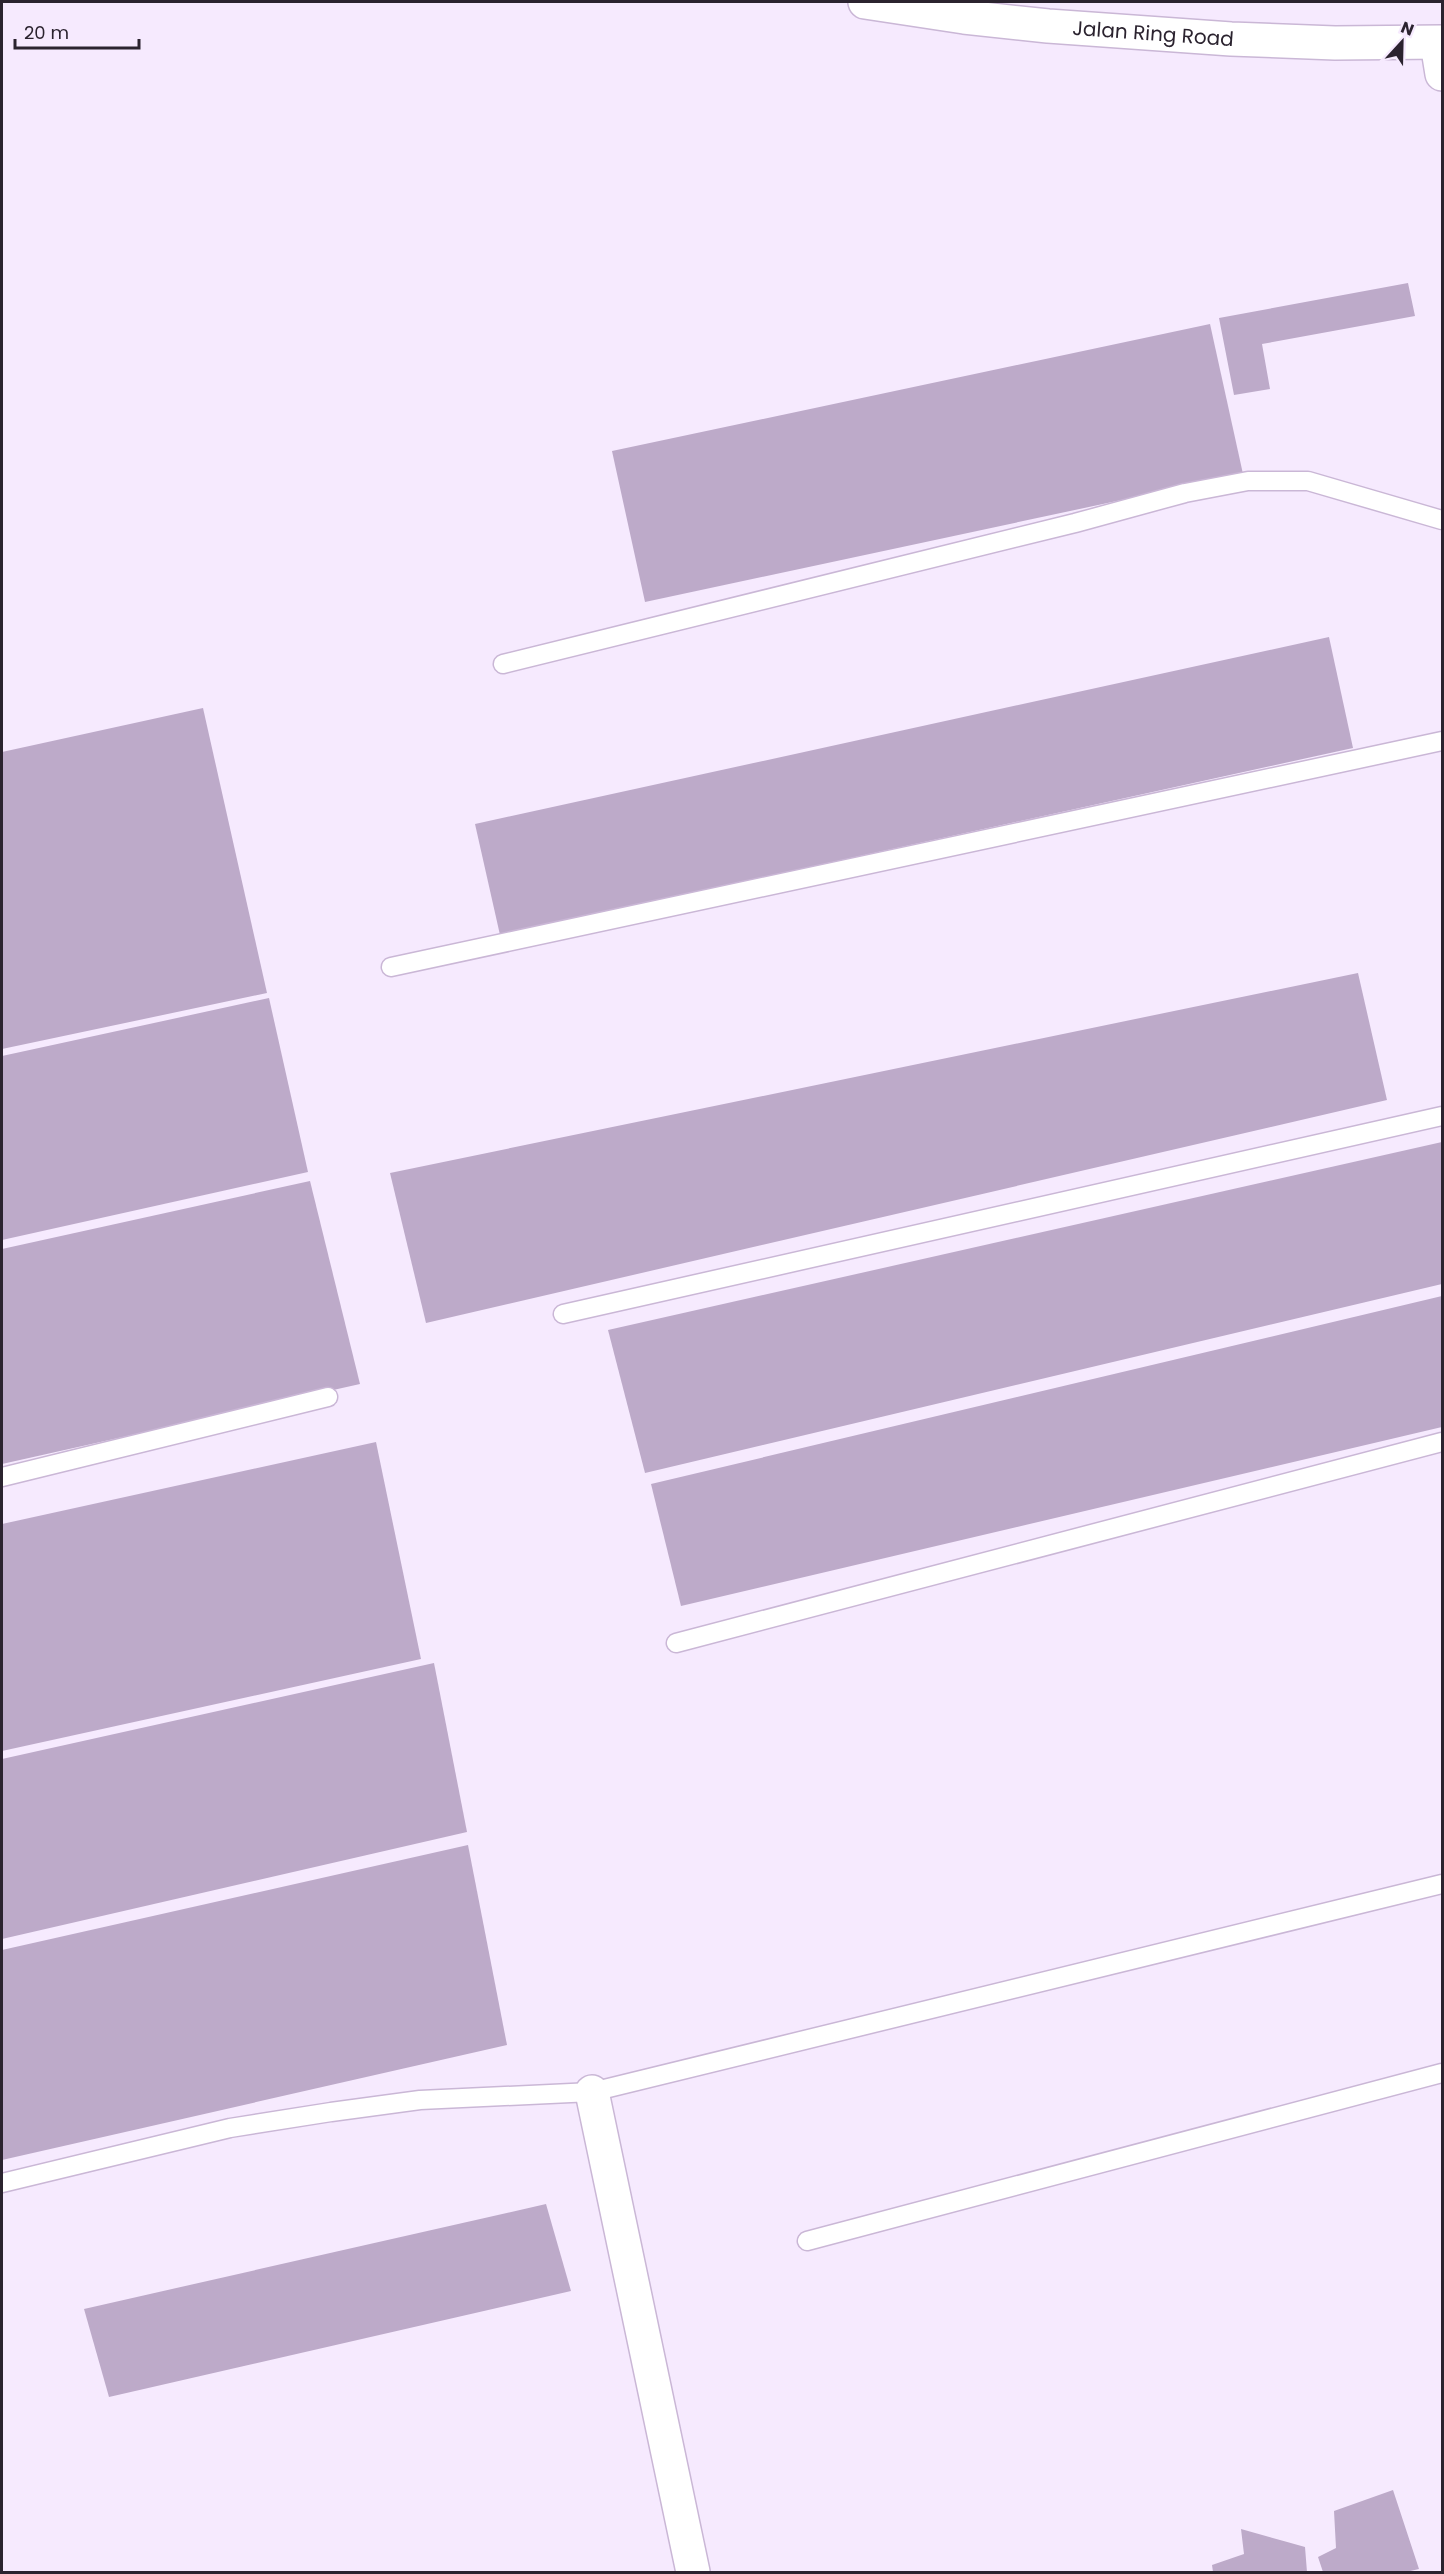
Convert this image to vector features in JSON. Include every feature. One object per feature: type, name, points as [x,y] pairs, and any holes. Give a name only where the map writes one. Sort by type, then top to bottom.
[{"type":"main road","name":"Jalan Ring Road","points":[[866,2],[964,17],[1048,26],[1441,53]]},
{"type":"main road","points":[[592,2092],[693,2572]]},
{"type":"lane","points":[[503,664],[1075,523],[1185,493],[1248,481],[1308,482],[1443,520]]},
{"type":"lane","points":[[391,967],[1443,741]]},
{"type":"lane","points":[[563,1314],[1443,1116]]},
{"type":"lane","points":[[2,1477],[328,1396]]},
{"type":"lane","points":[[676,1643],[1443,1442]]},
{"type":"lane","points":[[2,2183],[230,2128],[331,2112],[420,2100],[592,2092],[1443,1884]]},
{"type":"lane","points":[[807,2241],[1443,2073]]},
{"type":"building","points":[[1408,283],[1415,316],[1262,344],[1270,389],[1234,395],[1219,318]]},
{"type":"building","points":[[1210,324],[1243,474],[645,602],[612,451]]},
{"type":"building","points":[[1329,637],[1353,748],[500,935],[475,824]]},
{"type":"building","points":[[203,708],[267,993],[2,1049],[2,752]]},
{"type":"building","points":[[1358,973],[1387,1100],[426,1323],[390,1173]]},
{"type":"building","points":[[269,998],[308,1172],[2,1240],[2,1056]]},
{"type":"building","points":[[1442,1142],[1442,1284],[645,1473],[608,1330]]},
{"type":"building","points":[[310,1181],[360,1384],[2,1464],[2,1249]]},
{"type":"building","points":[[1442,1296],[1442,1427],[681,1606],[651,1484]]},
{"type":"building","points":[[376,1442],[421,1659],[2,1751],[2,1524]]},
{"type":"building","points":[[434,1663],[467,1832],[2,1939],[2,1759]]},
{"type":"building","points":[[468,1845],[507,2045],[2,2160],[2,1950]]},
{"type":"building","points":[[546,2204],[571,2291],[109,2397],[84,2309]]},
{"type":"building","points":[[1393,2490],[1419,2569],[1406,2572],[1323,2572],[1318,2557],[1336,2548],[1334,2511]]},
{"type":"building","points":[[1241,2529],[1305,2547],[1307,2572],[1213,2572],[1212,2565],[1244,2554]]}]
